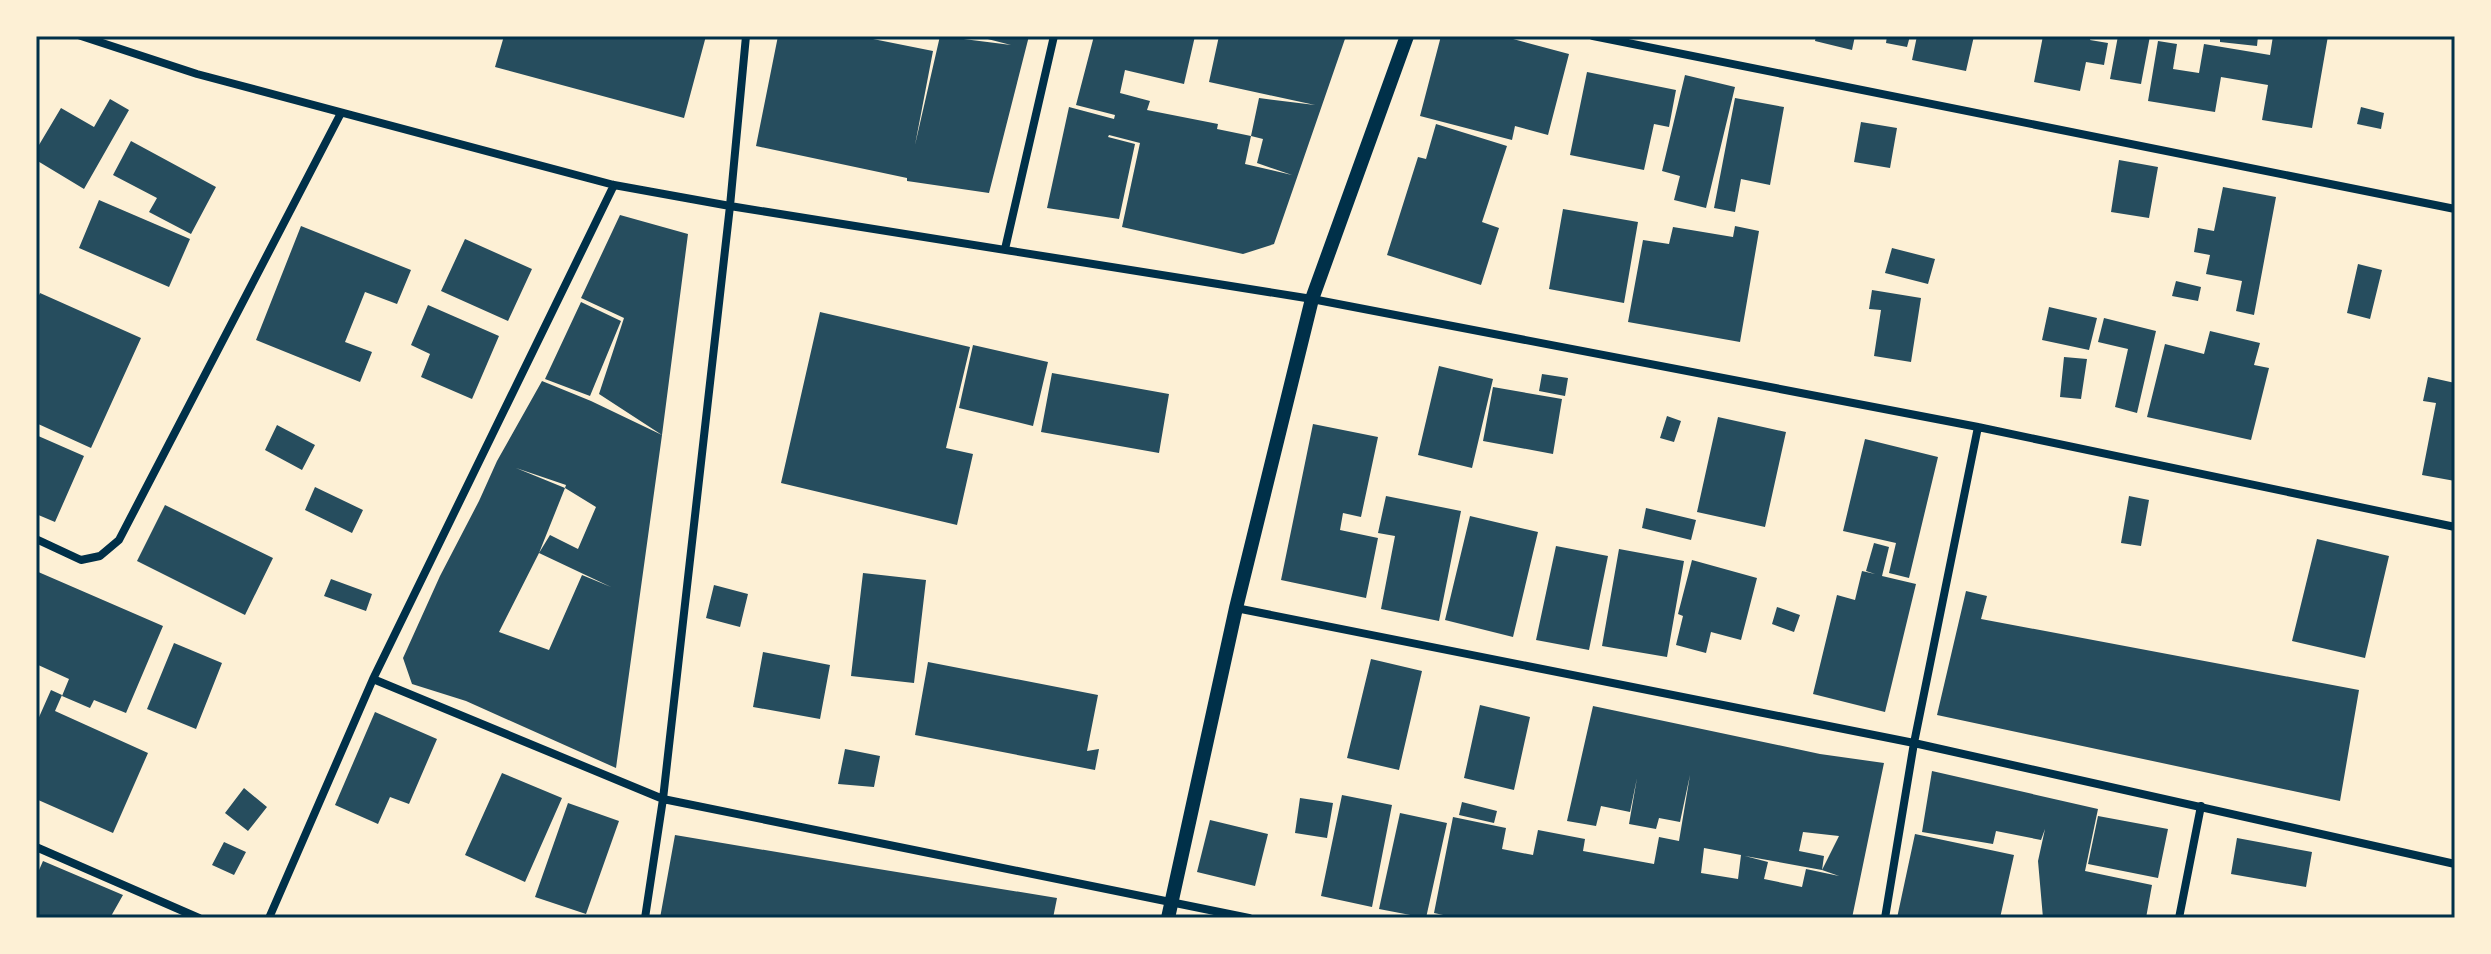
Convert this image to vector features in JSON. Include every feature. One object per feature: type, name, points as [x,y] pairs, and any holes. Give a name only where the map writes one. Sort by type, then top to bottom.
[{"type":"street","points":[[81,36],[197,74],[614,185],[1312,299],[1978,427],[2455,527]]},
{"type":"street","points":[[645,918],[663,799],[730,206],[746,36]]},
{"type":"street","points":[[1005,249],[1054,36]]},
{"type":"street","points":[[1169,913],[1236,608],[1312,299],[1407,36]]},
{"type":"street","points":[[1593,36],[2455,209]]},
{"type":"street","points":[[36,539],[81,560],[100,556],[119,540],[341,113]]},
{"type":"street","points":[[269,918],[373,679],[614,185]]},
{"type":"street","points":[[1885,918],[1914,743],[1978,427]]},
{"type":"street","points":[[1236,608],[1914,743],[2455,864]]},
{"type":"street","points":[[373,679],[663,799],[1169,913],[1249,918]]},
{"type":"street","points":[[2179,918],[2201,806]]},
{"type":"street","points":[[36,847],[199,918]]},
{"type":"building","points":[[504,36],[706,36],[684,118],[495,67]]},
{"type":"building","points":[[778,36],[858,36],[933,51],[915,145],[940,36],[1011,45],[976,36],[1029,36],[989,193],[907,181],[907,178],[756,146]]},
{"type":"building","points":[[1094,36],[1195,36],[1184,84],[1125,70],[1120,93],[1150,101],[1147,110],[1218,124],[1217,129],[1251,136],[1259,98],[1315,105],[1209,82],[1219,36],[1346,36],[1274,244],[1243,254],[1122,227],[1140,143],[1109,135],[1135,144],[1119,219],[1047,208],[1069,107],[1114,119],[1115,115],[1076,105]],"holes":[[[1251,136],[1263,139],[1257,163],[1292,175],[1245,164]]]},
{"type":"building","points":[[1441,36],[1502,36],[1569,54],[1548,135],[1515,126],[1512,140],[1420,116]]},
{"type":"building","points":[[1816,36],[1855,36],[1852,50],[1815,41]]},
{"type":"building","points":[[1887,36],[1910,36],[1907,47],[1886,43]]},
{"type":"building","points":[[1917,36],[1974,36],[1966,71],[1912,60]]},
{"type":"building","points":[[2043,36],[2091,36],[2090,40],[2108,43],[2104,65],[2086,62],[2080,91],[2034,82]]},
{"type":"building","points":[[2118,36],[2150,36],[2141,84],[2110,79]]},
{"type":"building","points":[[2220,36],[2258,36],[2257,46],[2220,42]]},
{"type":"building","points":[[2273,36],[2328,36],[2312,128],[2262,120],[2268,85],[2221,77],[2215,112],[2148,101],[2158,41],[2177,44],[2173,69],[2199,73],[2204,44],[2270,55]]},
{"type":"building","points":[[1587,72],[1676,90],[1669,127],[1654,124],[1644,170],[1570,155]]},
{"type":"building","points":[[1685,75],[1735,87],[1706,208],[1674,200],[1680,176],[1662,171]]},
{"type":"building","points":[[1735,98],[1784,107],[1770,185],[1741,179],[1735,212],[1714,208]]},
{"type":"building","points":[[110,99],[129,110],[84,189],[36,160],[36,150],[61,108],[94,127]]},
{"type":"building","points":[[2361,107],[2384,113],[2381,129],[2357,124]]},
{"type":"building","points":[[1861,122],[1897,128],[1890,168],[1854,162]]},
{"type":"building","points":[[1436,124],[1507,146],[1482,222],[1499,228],[1481,285],[1387,255],[1418,157],[1426,159]]},
{"type":"building","points":[[131,141],[216,187],[191,234],[149,212],[157,198],[113,175]]},
{"type":"building","points":[[2119,160],[2158,167],[2149,218],[2111,212]]},
{"type":"building","points":[[2223,187],[2276,197],[2254,315],[2236,311],[2242,281],[2206,274],[2210,255],[2194,252],[2198,228],[2214,231]]},
{"type":"building","points":[[99,200],[190,239],[169,287],[79,248]]},
{"type":"building","points":[[1563,209],[1638,222],[1624,303],[1549,289]]},
{"type":"building","points":[[620,215],[688,234],[662,435],[599,394],[624,318],[581,298]]},
{"type":"building","points":[[301,226],[411,270],[397,304],[365,292],[345,342],[372,352],[360,382],[256,340]]},
{"type":"building","points":[[1735,226],[1759,231],[1740,342],[1628,322],[1643,240],[1669,244],[1673,227],[1733,237]]},
{"type":"building","points":[[465,239],[532,269],[508,321],[441,291]]},
{"type":"building","points":[[1892,248],[1935,259],[1928,284],[1885,273]]},
{"type":"building","points":[[2358,264],[2382,270],[2370,319],[2347,313]]},
{"type":"building","points":[[2176,281],[2201,287],[2198,301],[2172,296]]},
{"type":"building","points":[[1872,290],[1921,298],[1911,362],[1874,356],[1881,310],[1869,309]]},
{"type":"building","points":[[40,293],[141,338],[91,448],[36,423],[36,302]]},
{"type":"building","points":[[581,302],[621,321],[590,396],[545,379]]},
{"type":"building","points":[[428,305],[499,336],[472,399],[421,377],[430,354],[411,345]]},
{"type":"building","points":[[2049,307],[2097,318],[2089,350],[2042,340]]},
{"type":"building","points":[[820,312],[970,347],[946,448],[973,454],[957,525],[781,483]]},
{"type":"building","points":[[2104,318],[2156,331],[2137,413],[2115,407],[2128,349],[2098,342]]},
{"type":"building","points":[[2210,331],[2260,343],[2254,365],[2269,368],[2251,440],[2147,417],[2165,344],[2204,354]]},
{"type":"building","points":[[973,345],[1048,362],[1033,426],[959,408]]},
{"type":"building","points":[[2064,357],[2087,359],[2081,399],[2060,397]]},
{"type":"building","points":[[1439,366],[1493,379],[1472,468],[1418,455]]},
{"type":"building","points":[[1052,373],[1169,394],[1159,453],[1041,432]]},
{"type":"building","points":[[1542,374],[1568,378],[1565,396],[1539,391]]},
{"type":"building","points":[[2428,377],[2455,383],[2455,481],[2422,475],[2436,403],[2423,401]]},
{"type":"building","points":[[542,381],[662,435],[616,768],[466,701],[412,684],[403,658],[497,461]],"holes":[[[516,468],[566,485],[565,488]],[[565,488],[596,507],[578,549],[550,535],[539,553]],[[539,553],[611,587],[582,575],[549,650],[499,632]]]},
{"type":"building","points":[[1493,387],[1562,399],[1553,454],[1483,441]]},
{"type":"building","points":[[1667,416],[1681,421],[1674,442],[1660,438]]},
{"type":"building","points":[[1718,417],[1786,432],[1765,527],[1697,512]]},
{"type":"building","points":[[1313,424],[1378,437],[1361,517],[1343,513],[1340,530],[1378,538],[1366,598],[1281,580]]},
{"type":"building","points":[[277,425],[315,445],[302,470],[265,450]]},
{"type":"building","points":[[36,435],[84,456],[55,522],[36,514]]},
{"type":"building","points":[[1865,439],[1938,457],[1909,578],[1889,573],[1896,543],[1843,531]]},
{"type":"building","points":[[315,487],[363,510],[352,533],[305,510]]},
{"type":"building","points":[[1386,496],[1461,511],[1439,621],[1381,609],[1395,536],[1378,533]]},
{"type":"building","points":[[2129,496],[2149,500],[2141,546],[2121,543]]},
{"type":"building","points":[[165,505],[273,558],[245,615],[137,561]]},
{"type":"building","points":[[1646,508],[1696,520],[1691,540],[1642,528]]},
{"type":"building","points":[[1470,516],[1538,532],[1513,637],[1445,620]]},
{"type":"building","points":[[2317,539],[2389,556],[2365,658],[2292,641]]},
{"type":"building","points":[[1874,543],[1889,547],[1882,576],[1916,584],[1885,712],[1813,694],[1837,595],[1855,600],[1862,571],[1875,574],[1866,571]]},
{"type":"building","points":[[1556,546],[1608,556],[1589,650],[1536,640]]},
{"type":"building","points":[[1619,549],[1684,561],[1667,657],[1602,646]]},
{"type":"building","points":[[1692,560],[1757,578],[1741,640],[1711,632],[1706,653],[1676,645],[1683,616],[1678,614]]},
{"type":"building","points":[[36,571],[163,626],[126,713],[94,700],[90,708],[62,696],[69,679],[36,664]]},
{"type":"building","points":[[863,573],[926,580],[914,683],[851,676]]},
{"type":"building","points":[[331,579],[372,594],[366,611],[324,596]]},
{"type":"building","points":[[714,585],[748,594],[740,627],[706,618]]},
{"type":"building","points":[[1966,591],[1987,596],[1981,619],[2359,690],[2340,801],[1937,715]]},
{"type":"building","points":[[1777,607],[1800,615],[1794,632],[1772,624]]},
{"type":"building","points":[[174,643],[222,663],[196,729],[147,709]]},
{"type":"building","points":[[763,652],[830,665],[820,719],[753,707]]},
{"type":"building","points":[[1371,659],[1422,671],[1399,770],[1347,758]]},
{"type":"building","points":[[928,662],[1098,695],[1087,751],[1099,749],[1095,770],[915,735]]},
{"type":"building","points":[[51,690],[62,695],[55,711],[148,753],[113,833],[36,799],[36,724]]},
{"type":"building","points":[[1480,705],[1530,717],[1514,790],[1464,778]]},
{"type":"building","points":[[1593,706],[1820,754],[1884,763],[1852,918],[1457,918],[1434,913],[1453,817],[1506,828],[1502,849],[1533,855],[1538,830],[1585,839],[1583,851],[1654,864],[1659,837],[1679,841],[1690,775],[1680,822],[1659,818],[1656,829],[1629,824],[1637,778],[1630,812],[1601,806],[1596,826],[1567,821]],"holes":[[[1803,832],[1839,836],[1822,870],[1824,856],[1799,851]],[[1704,848],[1741,855],[1738,879],[1701,873]],[[1745,856],[1839,876],[1806,869],[1802,887],[1764,879],[1768,862]]]},
{"type":"building","points":[[375,712],[437,739],[409,804],[390,797],[378,824],[335,805]]},
{"type":"building","points":[[845,749],[880,756],[874,787],[838,784]]},
{"type":"building","points":[[1932,771],[2098,809],[2085,871],[2152,885],[2146,918],[2043,918],[2038,861],[2045,829],[2041,840],[1996,831],[1993,844],[1922,832]]},
{"type":"building","points":[[502,773],[562,798],[525,882],[465,855]]},
{"type":"building","points":[[244,788],[267,807],[248,831],[225,813]]},
{"type":"building","points":[[1342,795],[1392,805],[1372,907],[1321,896]]},
{"type":"building","points":[[1300,798],[1333,803],[1327,838],[1295,833]]},
{"type":"building","points":[[1462,802],[1497,811],[1494,823],[1459,815]]},
{"type":"building","points":[[568,803],[619,821],[586,914],[535,897]]},
{"type":"building","points":[[1400,813],[1447,823],[1426,918],[1379,909]]},
{"type":"building","points":[[2098,816],[2168,829],[2158,878],[2088,864]]},
{"type":"building","points":[[1210,820],[1268,834],[1255,886],[1197,872]]},
{"type":"building","points":[[1915,834],[2014,855],[2000,918],[1897,918]]},
{"type":"building","points":[[675,835],[1057,898],[1053,918],[660,918]]},
{"type":"building","points":[[2237,838],[2312,852],[2306,887],[2231,874]]},
{"type":"building","points":[[224,842],[246,852],[234,875],[212,865]]},
{"type":"building","points":[[43,861],[123,895],[110,918],[36,918],[36,877]]}]
